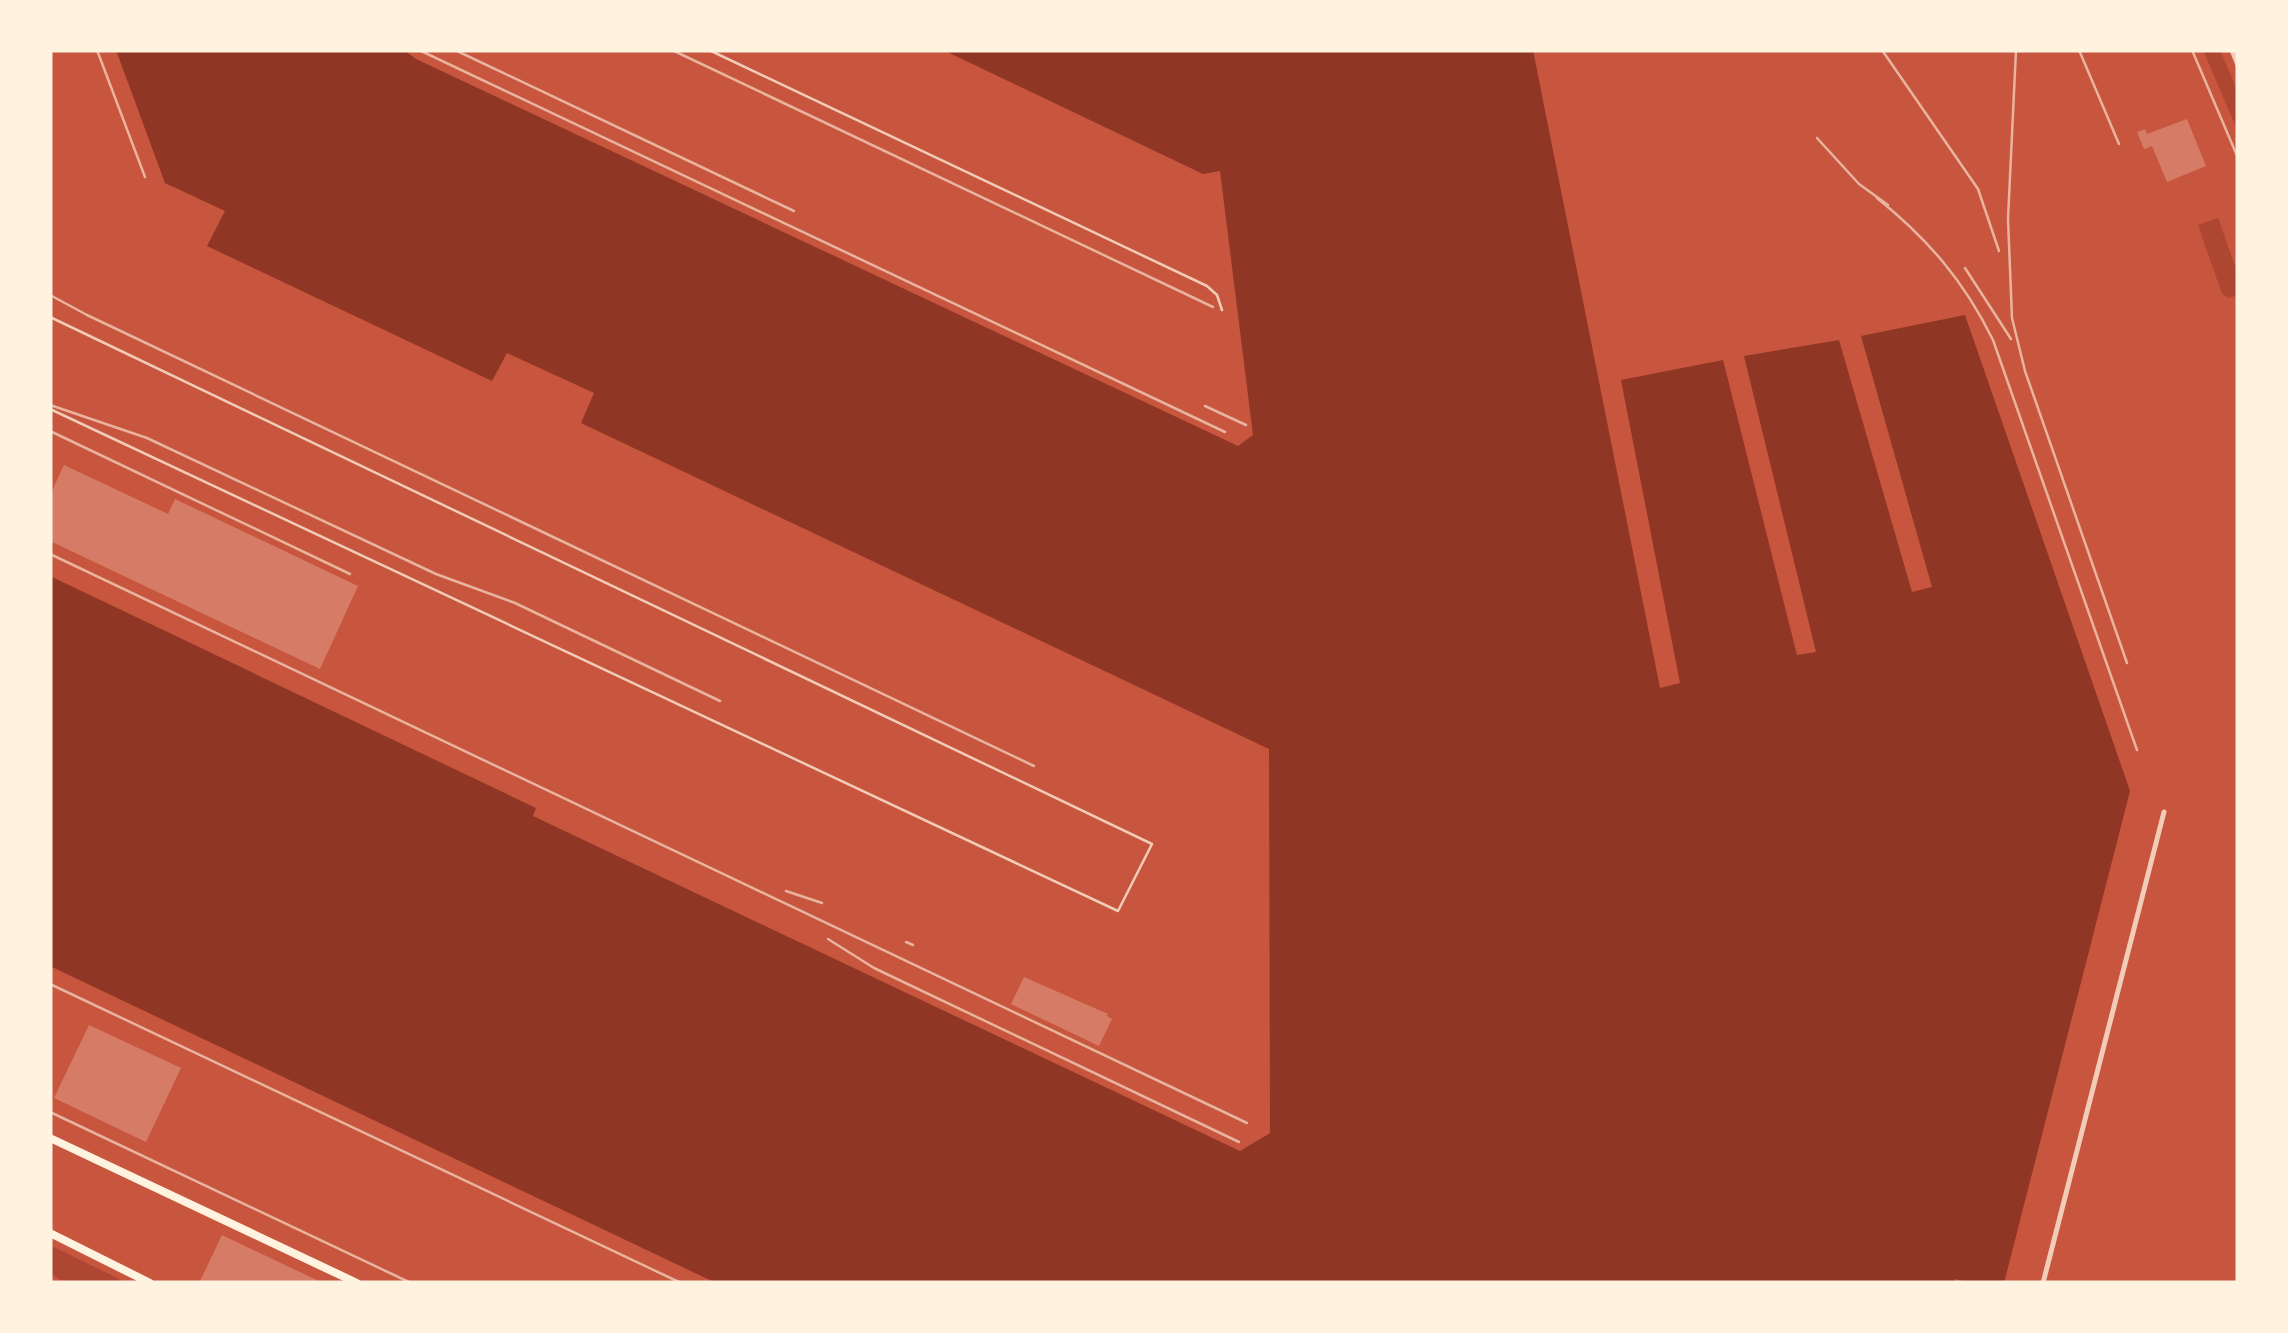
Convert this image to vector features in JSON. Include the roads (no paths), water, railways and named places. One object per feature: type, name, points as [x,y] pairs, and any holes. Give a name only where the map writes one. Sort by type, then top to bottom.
[{"type":"highway","points":[[50,1138],[357,1283]]},
{"type":"highway","points":[[50,1233],[150,1283]]},
{"type":"street","points":[[2232,50],[2238,65]]},
{"type":"street","points":[[2043,1283],[2164,812]]},
{"type":"lane","points":[[709,50],[1208,286],[1217,295],[1222,310]]},
{"type":"lane","points":[[50,317],[1152,844],[1118,911],[50,409]]},
{"type":"railway","points":[[97,50],[145,177]]},
{"type":"railway","points":[[419,50],[1225,432]]},
{"type":"railway","points":[[455,50],[794,211]]},
{"type":"railway","points":[[672,50],[1213,307]]},
{"type":"railway","points":[[1882,50],[1978,189],[1999,251]]},
{"type":"railway","points":[[2016,50],[2008,219],[2012,318],[2025,371],[2127,663]]},
{"type":"railway","points":[[2079,50],[2119,144]]},
{"type":"railway","points":[[2192,50],[2238,158]]},
{"type":"railway","points":[[1817,138],[1859,184],[1888,205]]},
{"type":"railway","points":[[1877,198],[1943,262],[1993,340],[2137,750]]},
{"type":"railway","points":[[1965,268],[2011,339]]},
{"type":"railway","points":[[50,295],[1034,766]]},
{"type":"railway","points":[[50,405],[147,438],[436,574],[515,603],[720,701]]},
{"type":"railway","points":[[1205,406],[1246,425]]},
{"type":"railway","points":[[50,431],[350,574]]},
{"type":"railway","points":[[50,554],[1247,1123]]},
{"type":"railway","points":[[786,891],[822,903]]},
{"type":"railway","points":[[828,939],[874,968],[1239,1142]]},
{"type":"railway","points":[[906,942],[913,945]]},
{"type":"railway","points":[[50,984],[681,1283]]},
{"type":"railway","points":[[50,1112],[411,1283]]}]
